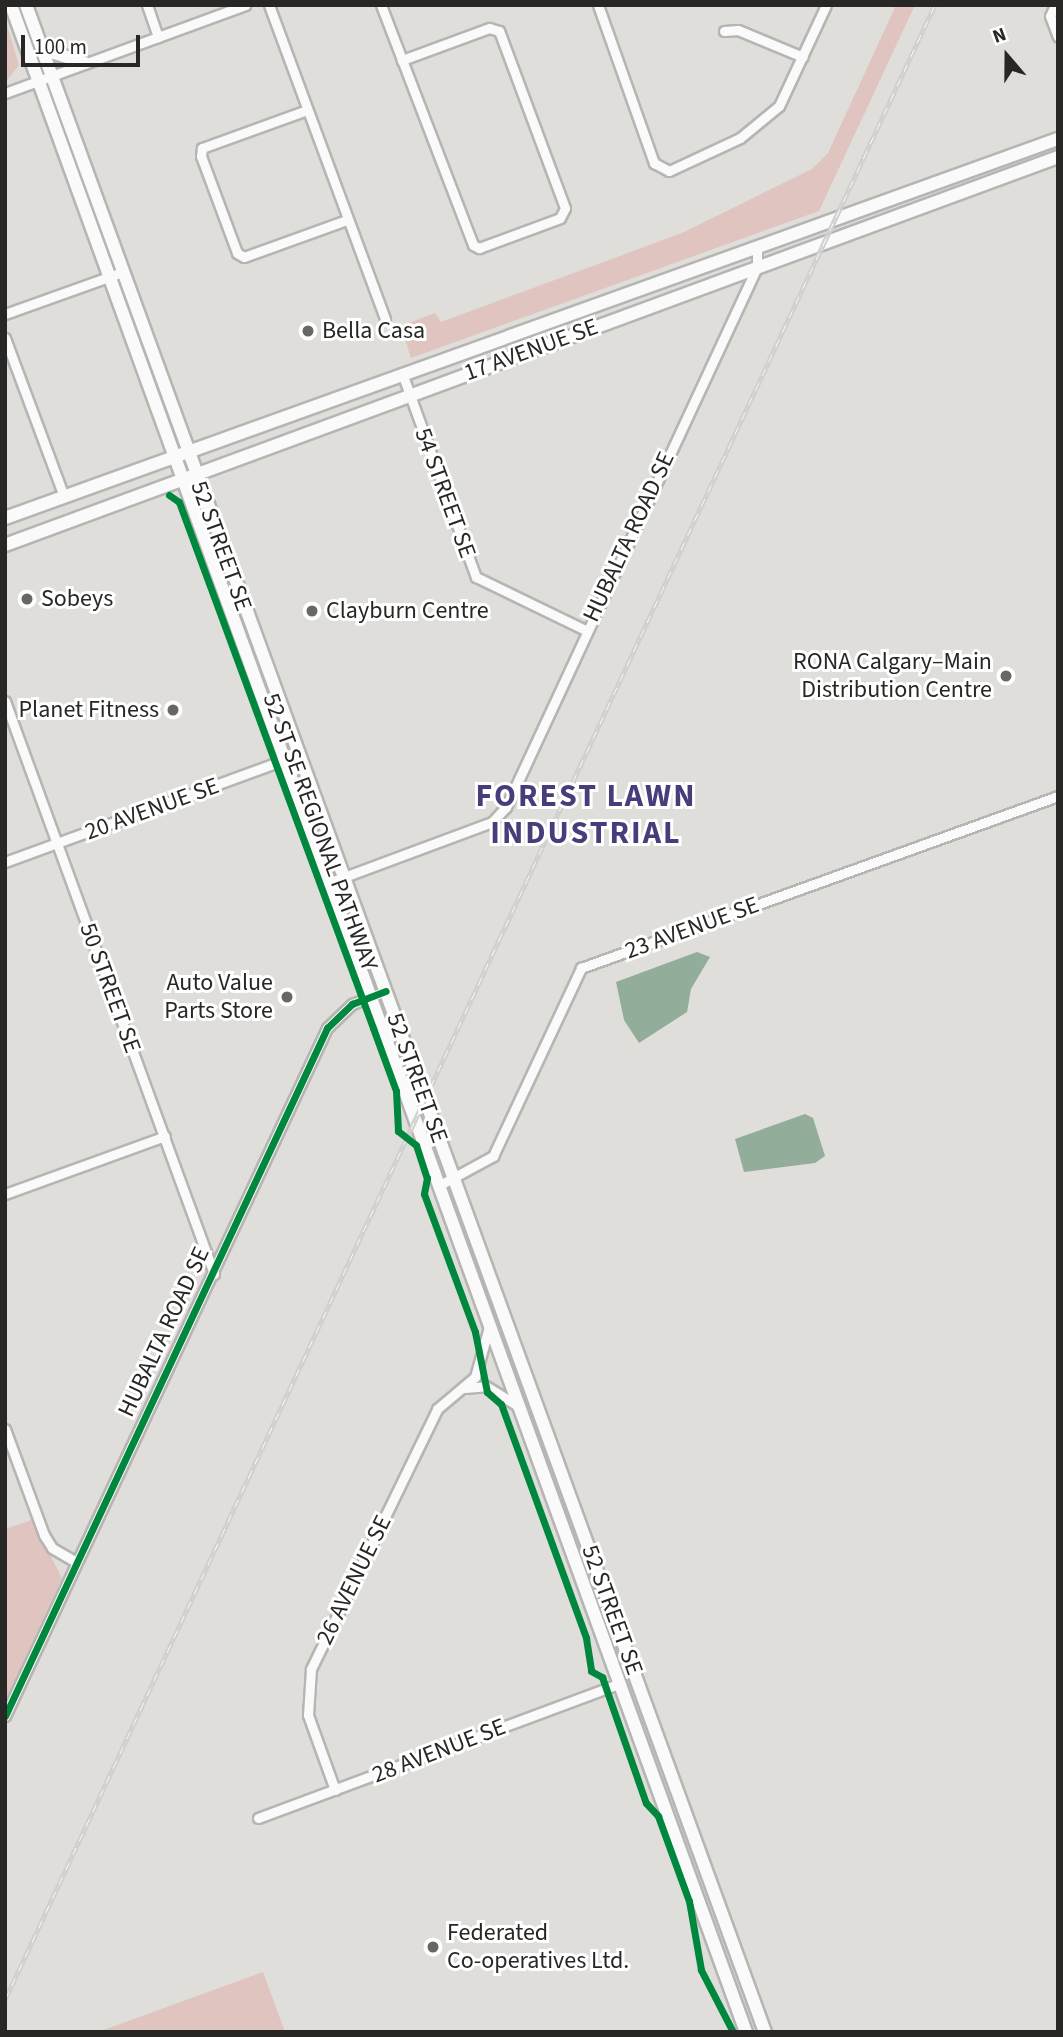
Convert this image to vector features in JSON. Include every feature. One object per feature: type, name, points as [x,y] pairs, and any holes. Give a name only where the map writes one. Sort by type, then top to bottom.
[{"type":"main road","name":"52 STREET SE","points":[[11,5],[45,78],[116,274],[196,476],[765,2032]]},
{"type":"main road","name":"52 STREET SE","points":[[26,5],[42,48],[45,78]]},
{"type":"main road","points":[[42,48],[85,63]]},
{"type":"main road","name":"17 AVENUE SE","points":[[5,518],[1058,139]]},
{"type":"main road","name":"17 AVENUE SE","points":[[5,545],[1058,157]]},
{"type":"main road","name":"52 STREET SE","points":[[116,274],[180,481],[746,2032]]},
{"type":"street","points":[[147,5],[158,37]]},
{"type":"street","points":[[5,93],[245,5]]},
{"type":"street","points":[[269,5],[346,220],[385,319]]},
{"type":"street","points":[[381,5],[472,245],[479,248],[560,218],[565,208],[499,31],[489,28],[402,60]]},
{"type":"street","points":[[598,5],[654,163],[669,171],[762,124],[779,106],[826,5]]},
{"type":"street","points":[[1053,7],[1058,37]]},
{"type":"street","points":[[724,31],[738,30],[803,57]]},
{"type":"street","points":[[307,110],[202,148],[201,156],[237,253],[244,257],[346,220]]},
{"type":"street","name":"HUBALTA ROAD SE","points":[[344,876],[492,822],[506,807],[585,630],[757,267],[757,248]]},
{"type":"street","points":[[5,314],[116,274]]},
{"type":"street","points":[[5,338],[64,496]]},
{"type":"street","name":"54 STREET SE","points":[[402,373],[476,577],[585,630]]},
{"type":"street","name":"50 STREET SE","points":[[5,702],[214,1274]]},
{"type":"street","name":"20 AVENUE SE","points":[[5,862],[298,755]]},
{"type":"street","name":"23 AVENUE SE","points":[[438,1186],[455,1180],[493,1156],[581,968],[1058,796]]},
{"type":"street","points":[[327,883],[344,876]]},
{"type":"street","name":"HUBALTA ROAD SE","points":[[5,1716],[327,1028],[369,997],[386,991]]},
{"type":"street","points":[[5,1194],[165,1136]]},
{"type":"street","points":[[465,1388],[486,1354],[489,1326]]},
{"type":"street","points":[[465,1388],[486,1387],[518,1405]]},
{"type":"street","name":"26 AVENUE SE","points":[[335,1790],[308,1714],[311,1669],[437,1409],[465,1388]]},
{"type":"street","points":[[5,1429],[44,1535],[52,1548],[76,1562]]},
{"type":"street","name":"28 AVENUE SE","points":[[258,1818],[620,1684]]},
{"type":"shaded area","points":[[896,5],[915,5],[819,211],[411,358],[401,326],[435,313],[441,322],[682,233],[812,169],[828,153]]},
{"type":"shaded area","points":[[5,19],[19,65],[5,83]]},
{"type":"shaded area","points":[[697,952],[710,957],[691,989],[687,1012],[639,1043],[624,1020],[616,982]]},
{"type":"shaded area","points":[[805,1114],[813,1118],[825,1156],[815,1163],[744,1172],[735,1139]]},
{"type":"shaded area","points":[[32,1520],[62,1578],[5,1701],[5,1529]]},
{"type":"shaded area","points":[[263,1972],[285,2032],[98,2032]]},
{"type":"railway","points":[[5,2000],[935,5]]},
{"type":"cycle path","name":"52 ST SE REGIONAL PATHWAY","points":[[169,495],[179,502],[396,1091],[398,1131],[416,1145],[427,1178],[424,1194],[475,1332],[487,1392],[501,1404],[586,1638],[591,1671],[602,1677],[646,1803],[658,1816],[689,1901],[701,1970],[733,2032]]},
{"type":"cycle path","points":[[5,1716],[327,1028],[352,1004],[386,991]]},
{"type":"place","name":"Bella Casa","points":[[308,331]]},
{"type":"place","name":"Sobeys","points":[[27,599]]},
{"type":"place","name":"Clayburn Centre","points":[[312,611]]},
{"type":"place","name":"RONA Calgary–Main Distribution Centre","points":[[1006,676]]},
{"type":"place","name":"Planet Fitness","points":[[173,710]]},
{"type":"place","name":"Auto Value Parts Store","points":[[287,997]]},
{"type":"place","name":"Federated Co-operatives Ltd.","points":[[433,1947]]},
{"type":"district","name":"FOREST LAWN INDUSTRIAL","points":[[586,816]]}]
